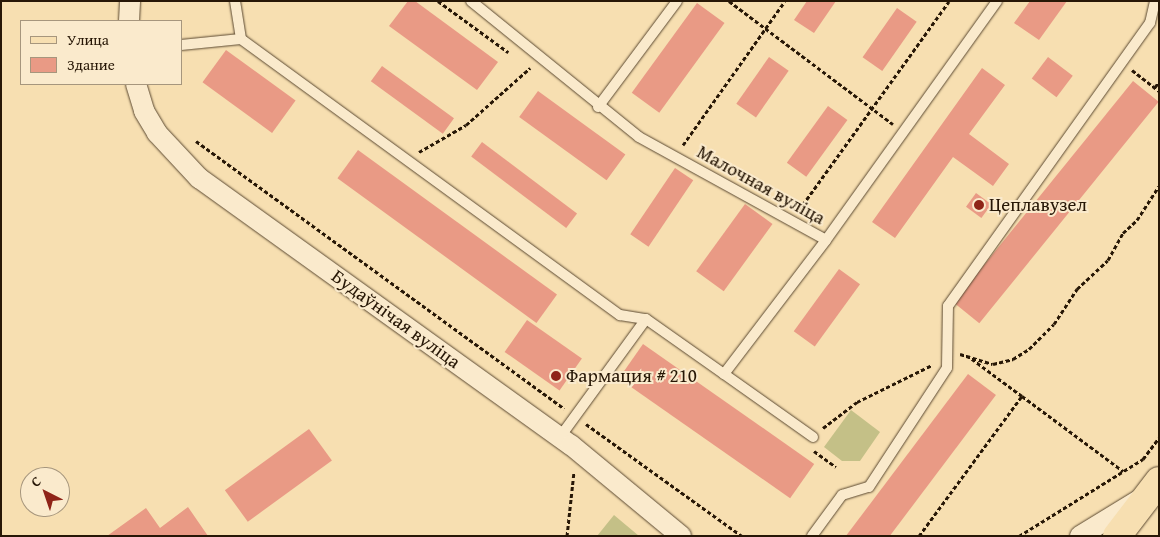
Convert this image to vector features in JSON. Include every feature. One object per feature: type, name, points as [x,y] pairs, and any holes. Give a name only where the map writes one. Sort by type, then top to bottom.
[{"type":"main road","points":[[1117,536],[1156,489]]},
{"type":"street","points":[[129,20],[130,1]]},
{"type":"street","name":"Будаўнічая вуліца","points":[[136,85],[144,111],[157,133],[199,178],[566,441],[681,536]]},
{"type":"street","points":[[1084,533],[1156,489]]},
{"type":"street","points":[[1084,533],[1102,531],[1109,536]]},
{"type":"lane","points":[[235,1],[241,38]]},
{"type":"lane","name":"Малочная вуліца","points":[[470,1],[598,107],[674,158],[826,240],[901,130],[997,1]]},
{"type":"lane","points":[[598,107],[677,1]]},
{"type":"lane","points":[[812,536],[842,495],[869,487],[947,368],[948,306],[1150,23],[1155,1]]},
{"type":"lane","points":[[182,44],[241,38],[620,315],[646,319],[812,437]]},
{"type":"lane","points":[[724,374],[826,240]]},
{"type":"lane","points":[[566,441],[575,416],[646,319]]},
{"type":"path","points":[[729,1],[901,130]]},
{"type":"path","points":[[674,158],[785,1]]},
{"type":"path","points":[[792,220],[949,1]]},
{"type":"path","points":[[1122,63],[1159,91]]},
{"type":"path","points":[[405,158],[440,143],[466,125],[530,68]]},
{"type":"path","points":[[1155,87],[1159,82]]},
{"type":"path","points":[[196,141],[742,536]]},
{"type":"path","points":[[1123,471],[964,353],[993,364],[1013,359],[1029,349],[1054,324],[1077,289],[1111,256],[1123,233],[1137,220],[1159,186]]},
{"type":"path","points":[[836,467],[808,447],[812,437],[857,402],[947,356]]},
{"type":"path","points":[[918,536],[1022,396]]},
{"type":"path","points":[[1019,536],[1143,459],[1159,438]]},
{"type":"path","points":[[566,441],[574,477],[567,536]]},
{"type":"shaded area","points":[[851,410],[880,432],[860,461],[842,461],[824,447]]},
{"type":"shaded area","points":[[614,515],[639,536],[597,536]]},
{"type":"building","points":[[408,1],[415,1],[498,62],[477,90],[389,26]]},
{"type":"building","points":[[807,1],[836,1],[814,33],[794,20]]},
{"type":"building","points":[[1030,1],[1067,1],[1039,40],[1014,23]]},
{"type":"building","points":[[697,3],[725,23],[659,113],[632,93]]},
{"type":"building","points":[[897,8],[917,22],[882,71],[863,57]]},
{"type":"building","points":[[226,50],[296,101],[272,133],[202,82]]},
{"type":"building","points":[[769,57],[789,71],[756,117],[736,104]]},
{"type":"building","points":[[1048,57],[1073,76],[1057,97],[1032,79]]},
{"type":"building","points":[[382,66],[454,118],[443,134],[371,81]]},
{"type":"building","points":[[982,68],[1005,85],[969,134],[1009,164],[993,186],[953,157],[895,238],[872,222]]},
{"type":"building","points":[[1133,81],[1159,102],[979,323],[954,302]]},
{"type":"building","points":[[538,91],[625,154],[607,180],[519,117]]},
{"type":"building","points":[[828,106],[847,120],[806,177],[787,163]]},
{"type":"building","points":[[482,142],[577,214],[566,228],[471,156]]},
{"type":"building","points":[[358,150],[557,295],[536,323],[337,178]]},
{"type":"building","points":[[675,168],[693,180],[649,247],[630,234]]},
{"type":"building","name":"Цеплавузел","points":[[976,193],[991,204],[981,218],[966,207]]},
{"type":"building","points":[[745,204],[773,224],[724,291],[696,271]]},
{"type":"building","points":[[839,269],[860,284],[815,347],[794,331]]},
{"type":"building","points":[[527,320],[582,358],[560,390],[505,352]]},
{"type":"building","points":[[643,344],[814,464],[790,498],[619,378]]},
{"type":"building","points":[[968,374],[996,395],[890,536],[846,535]]},
{"type":"building","points":[[309,429],[332,461],[248,522],[225,490]]},
{"type":"building","points":[[188,507],[208,536],[107,536],[146,508],[160,528]]},
{"type":"place","name":"Цеплавузел","points":[[979,205]]},
{"type":"place","name":"Фармация # 210","points":[[556,376]]}]
